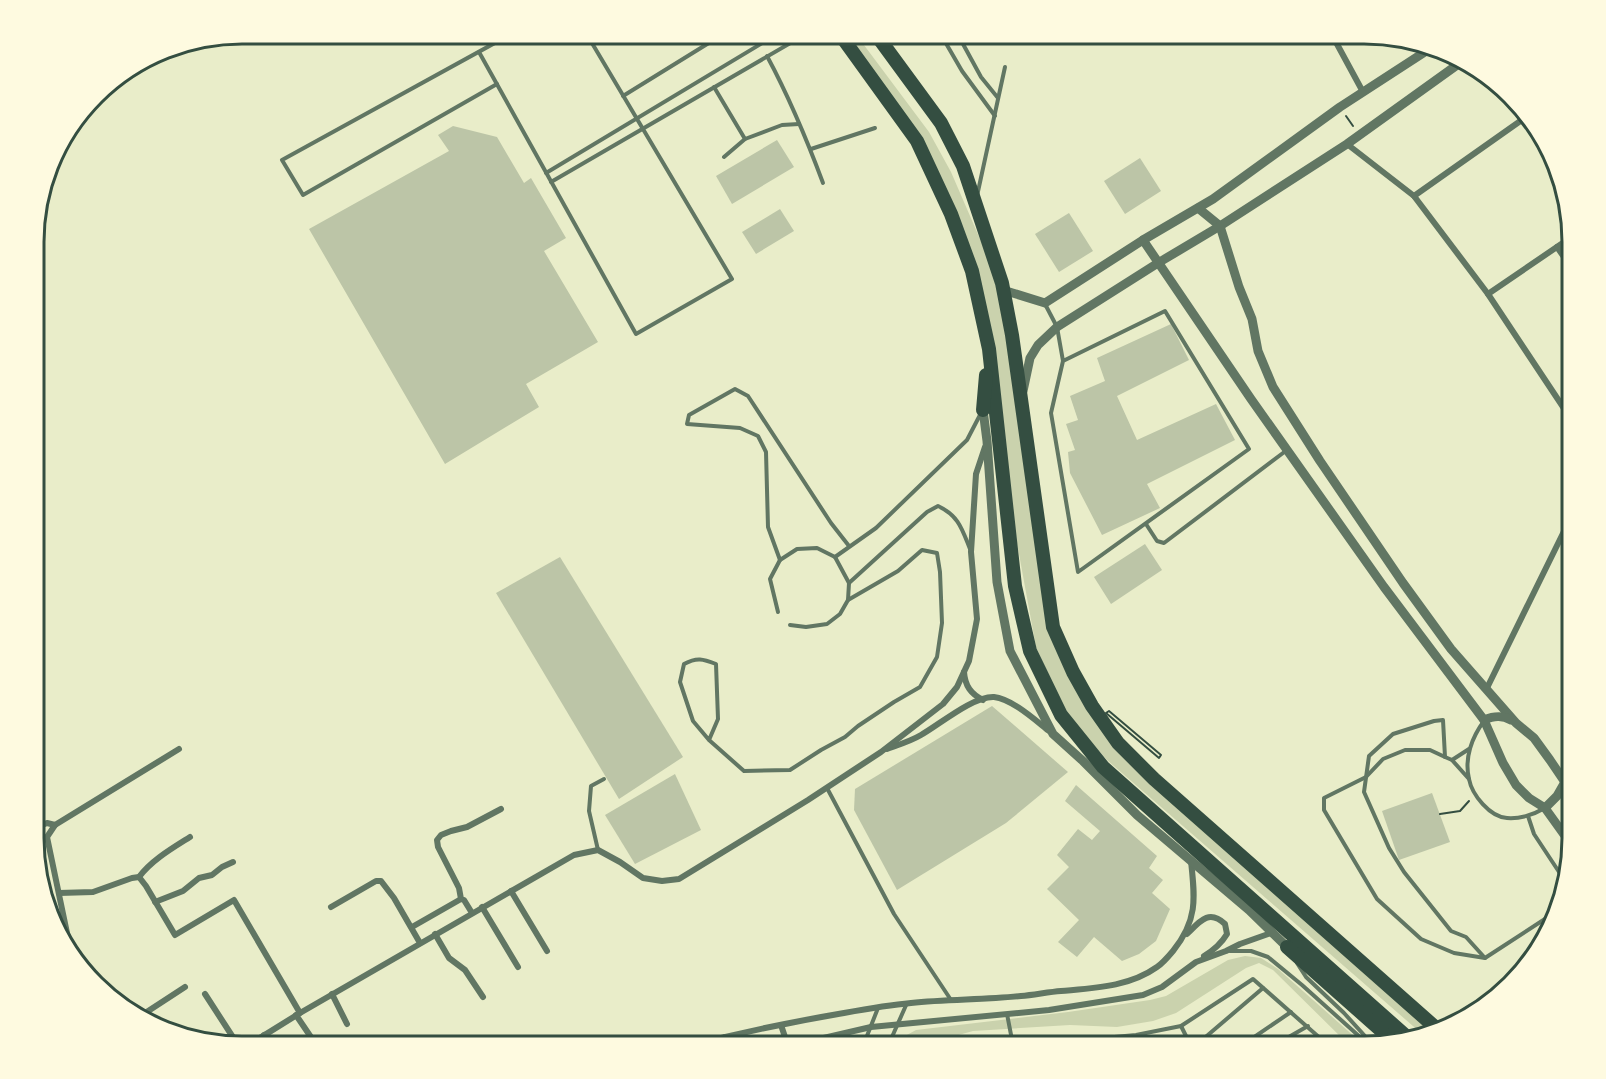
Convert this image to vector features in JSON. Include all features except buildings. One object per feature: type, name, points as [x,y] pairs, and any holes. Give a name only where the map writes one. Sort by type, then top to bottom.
[{"type":"highway","points":[[883,44],[941,123],[963,166],[1002,283],[1012,335],[1053,627],[1073,672],[1092,706],[1118,742],[1154,779],[1431,1024]]},
{"type":"highway","points":[[848,45],[917,141],[951,214],[972,271],[989,349],[1016,586],[1030,651],[1061,715],[1103,767],[1403,1032]]},
{"type":"highway","points":[[982,410],[989,349]]},
{"type":"highway","points":[[1287,947],[1385,1034]]},
{"type":"street","points":[[1338,44],[1363,92]]},
{"type":"street","points":[[1003,290],[1045,303],[1143,240],[1213,199],[1340,107],[1424,53]]},
{"type":"street","points":[[1021,400],[1030,358],[1038,345],[1057,327],[1347,144],[1456,66]]},
{"type":"street","points":[[1414,196],[1521,120]]},
{"type":"street","points":[[1347,144],[1414,196],[1488,294],[1562,406]]},
{"type":"street","points":[[1198,208],[1220,226],[1239,287],[1252,319],[1258,351],[1273,387],[1320,462],[1451,649],[1516,723],[1534,738],[1562,778]]},
{"type":"street","points":[[1143,240],[1384,587],[1484,720],[1503,764],[1516,785],[1529,798],[1545,808],[1562,832]]},
{"type":"street","points":[[1488,294],[1562,244]]},
{"type":"street","points":[[1557,247],[1562,254]]},
{"type":"street","points":[[982,410],[987,441],[997,582],[1010,651],[1053,734]]},
{"type":"street","points":[[264,1035],[574,855],[598,850],[644,878],[662,881],[679,879],[881,752],[943,704],[957,687],[969,661],[977,619],[971,552],[976,474],[987,441]]},
{"type":"street","points":[[1486,690],[1561,539]]},
{"type":"street","points":[[964,672],[969,689],[983,700]]},
{"type":"street","points":[[881,752],[920,736],[976,702],[993,697],[1010,702],[1053,734],[1137,815],[1249,910],[1287,947]]},
{"type":"street","points":[[1484,720],[1501,716],[1516,723]]},
{"type":"street","points":[[66,929],[47,837],[55,825],[179,749]]},
{"type":"street","points":[[1545,808],[1562,787]]},
{"type":"street","points":[[472,913],[461,899],[459,888],[438,847],[437,840],[441,835],[467,827],[501,809]]},
{"type":"street","points":[[44,824],[55,825]]},
{"type":"street","points":[[59,893],[93,892],[138,877],[164,853],[190,837]]},
{"type":"street","points":[[1184,938],[1190,922],[1194,893],[1191,860]]},
{"type":"street","points":[[155,902],[183,891],[199,878],[212,875],[233,862]]},
{"type":"street","points":[[138,877],[143,881],[175,935],[234,900],[311,1036]]},
{"type":"street","points":[[331,907],[376,880],[381,881],[394,897],[420,943]]},
{"type":"street","points":[[511,891],[547,951]]},
{"type":"street","points":[[412,927],[461,899]]},
{"type":"street","points":[[482,907],[518,967]]},
{"type":"street","points":[[731,1036],[907,1003],[1023,996],[1090,989],[1128,982],[1160,966],[1200,921],[1207,917],[1216,917],[1225,924],[1227,934],[1218,946],[1162,987],[1143,995],[1007,1014],[898,1023],[834,1035]]},
{"type":"street","points":[[1196,962],[1271,933]]},
{"type":"street","points":[[435,934],[449,958],[465,970],[483,997]]},
{"type":"street","points":[[148,1011],[185,987]]},
{"type":"street","points":[[205,994],[232,1035]]},
{"type":"street","points":[[332,994],[347,1024]]},
{"type":"street","points":[[781,1025],[785,1036]]},
{"type":"lane","points":[[493,44],[282,160],[303,195],[497,84]]},
{"type":"lane","points":[[479,52],[636,334],[732,279],[593,44]]},
{"type":"lane","points":[[624,96],[707,44]]},
{"type":"lane","points":[[546,172],[761,44]]},
{"type":"lane","points":[[551,182],[789,44]]},
{"type":"lane","points":[[946,44],[962,71],[995,116]]},
{"type":"lane","points":[[963,44],[981,77],[998,99]]},
{"type":"lane","points":[[767,56],[786,91],[823,183]]},
{"type":"lane","points":[[976,202],[1005,67]]},
{"type":"lane","points":[[714,87],[745,139]]},
{"type":"lane","points":[[724,157],[745,139],[782,125],[799,124]]},
{"type":"lane","points":[[811,149],[875,128]]},
{"type":"lane","points":[[1045,303],[1057,327],[1063,361],[1051,413],[1078,572],[1250,449],[1166,311],[1063,361]]},
{"type":"lane","points":[[780,560],[768,527],[766,452],[758,436],[740,428],[687,424],[688,415],[735,389],[748,396],[831,523],[849,546]]},
{"type":"lane","points":[[835,557],[876,528],[967,440],[982,410]]},
{"type":"lane","points":[[1146,524],[1157,541],[1164,543],[1287,450]]},
{"type":"lane","points":[[849,583],[927,512],[938,506],[948,511],[959,522],[971,552]]},
{"type":"lane","points":[[778,612],[770,579],[780,560],[797,549],[817,548],[835,557],[849,583],[848,600],[840,614],[827,624],[806,627],[790,625]]},
{"type":"lane","points":[[709,740],[718,719],[716,664],[707,660],[694,659],[684,664],[680,682],[693,721],[709,740],[744,771],[790,770],[920,687],[937,657],[942,623],[937,553],[922,549],[898,571],[848,600]]},
{"type":"lane","points":[[1445,757],[1443,720],[1393,734],[1369,756],[1364,792],[1389,848],[1404,872],[1451,931],[1466,937],[1485,958]]},
{"type":"lane","points":[[1484,720],[1470,749],[1468,763],[1469,779],[1475,795],[1487,809],[1505,818],[1528,816],[1545,808]]},
{"type":"lane","points":[[1452,760],[1470,749]]},
{"type":"lane","points":[[1469,779],[1452,760],[1430,750],[1406,750],[1383,759],[1366,777],[1324,798],[1324,810],[1377,898],[1421,939],[1454,953],[1485,958],[1544,919]]},
{"type":"lane","points":[[598,850],[589,811],[591,786],[604,779]]},
{"type":"lane","points":[[826,788],[894,914],[951,1000]]},
{"type":"lane","points":[[1528,816],[1534,834],[1559,873]]},
{"type":"lane","points":[[1287,947],[1305,977],[1344,1013],[1363,1035]]},
{"type":"lane","points":[[1226,951],[1251,951],[1268,957],[1359,1035]]},
{"type":"lane","points":[[1134,1035],[1181,1026],[1253,979],[1318,1035]]},
{"type":"lane","points":[[1206,1035],[1263,988]]},
{"type":"lane","points":[[893,1035],[907,1003]]},
{"type":"lane","points":[[867,1035],[878,1007]]},
{"type":"lane","points":[[1257,1035],[1291,1011]]},
{"type":"lane","points":[[1007,1014],[1011,1035]]},
{"type":"lane","points":[[1181,1026],[1187,1035]]},
{"type":"lane","points":[[1292,1035],[1308,1026]]},
{"type":"path","points":[[1340,107],[1359,136]]},
{"type":"path","points":[[1109,711],[1161,755],[1159,758],[1142,744],[1106,713],[1109,711]]},
{"type":"path","points":[[1440,814],[1460,810],[1475,795]]},
{"type":"green space","points":[[851,44],[863,44],[929,132],[951,172],[999,283],[1049,630],[1107,736],[1429,1025],[1416,1028],[1107,760],[1066,713],[1036,647],[1017,543],[992,347],[921,140]]},
{"type":"green space","points":[[1245,956],[1261,958],[1278,969],[1353,1035],[1339,1035],[1273,970],[1259,963],[1246,968],[1176,1013],[1153,1021],[1117,1027],[1070,1025],[973,1031],[957,1035],[906,1035],[916,1030],[1150,1000],[1166,996],[1228,960]]}]
